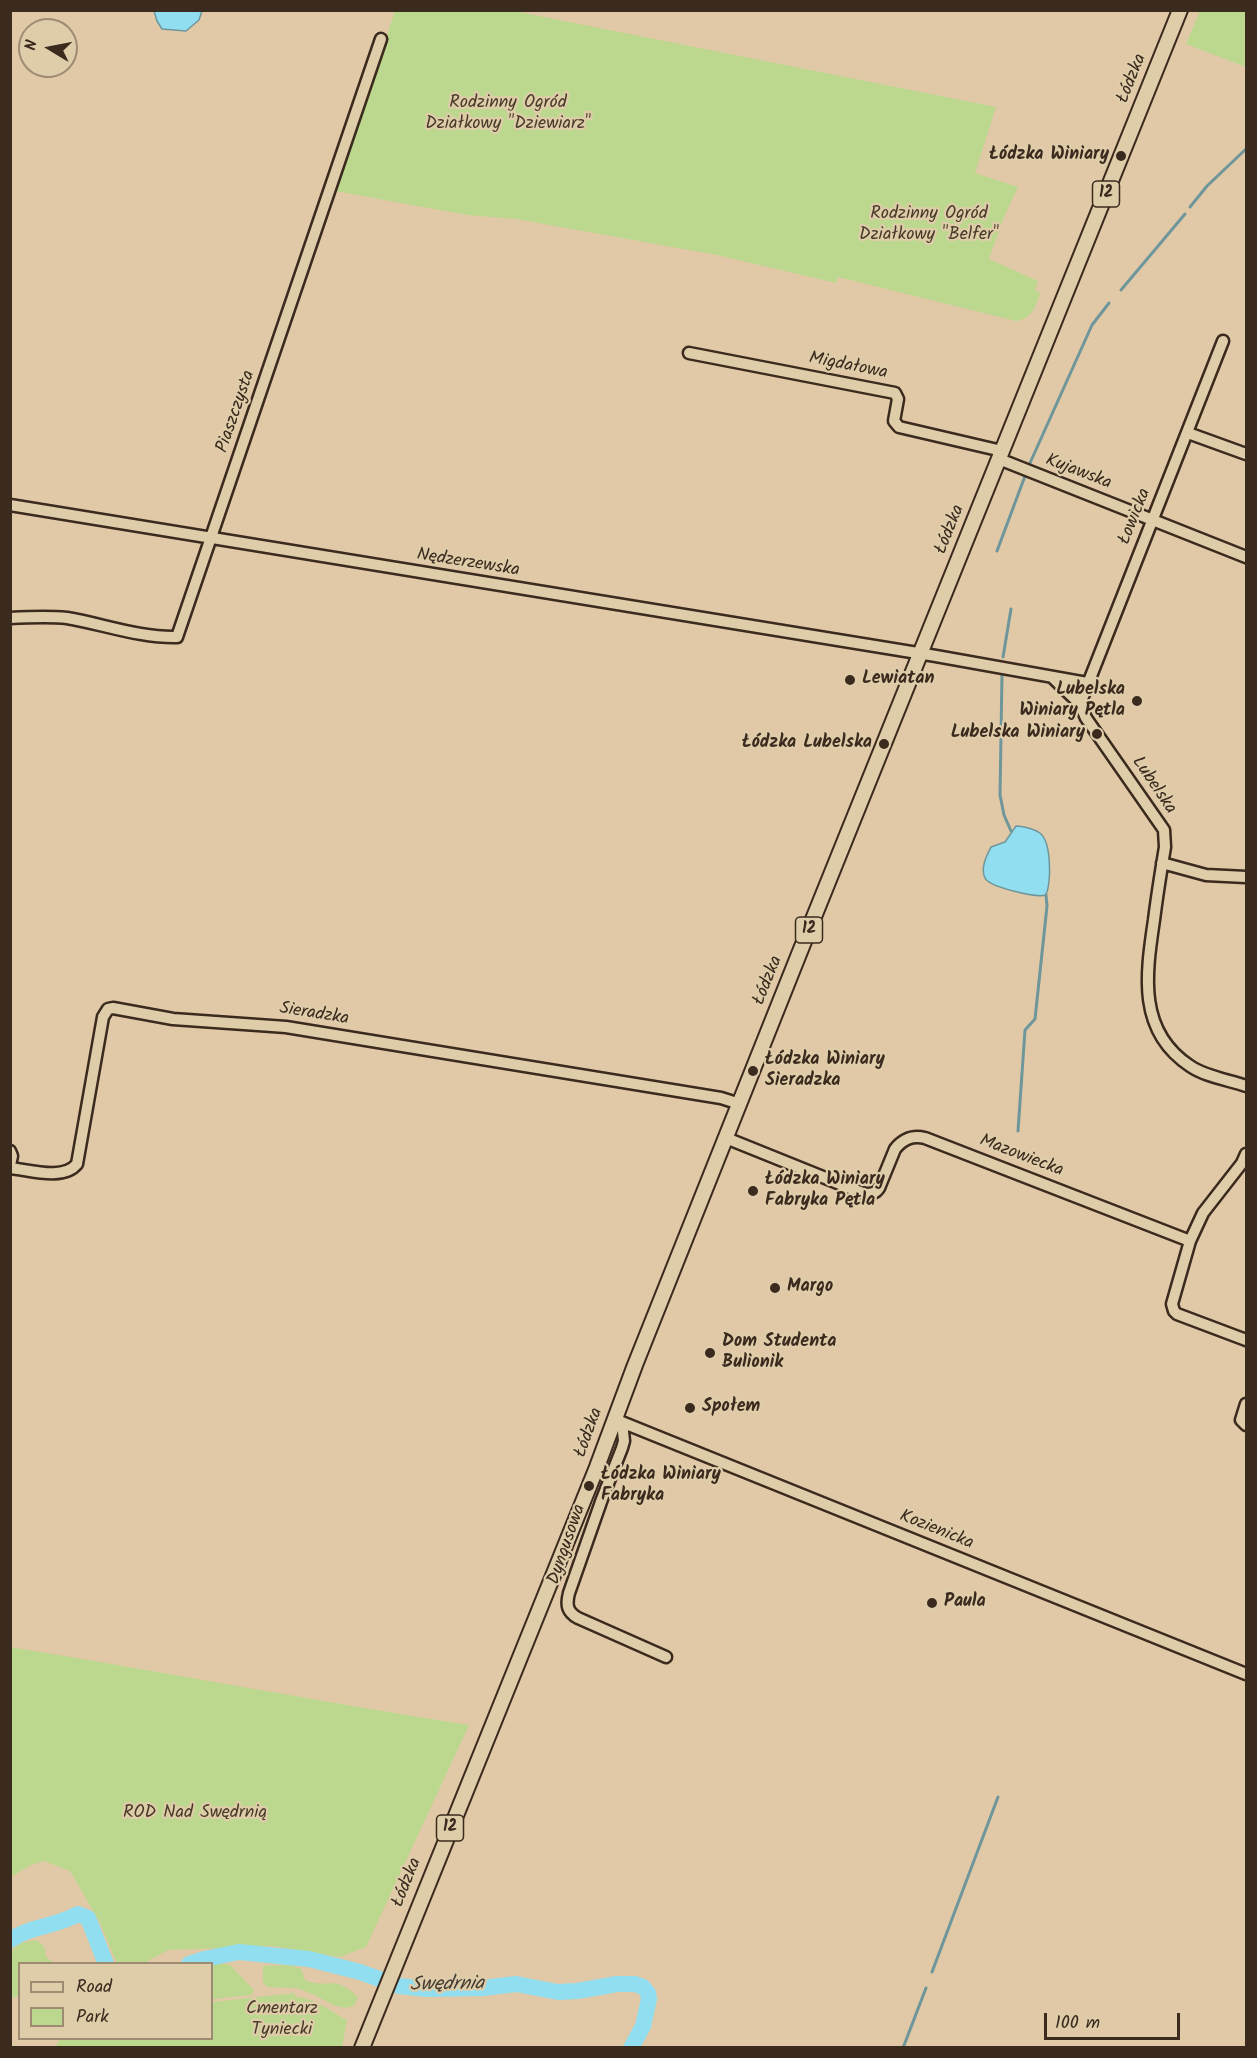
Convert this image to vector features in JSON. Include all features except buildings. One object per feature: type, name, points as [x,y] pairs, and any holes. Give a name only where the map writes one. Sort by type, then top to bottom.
[{"type":"main road","name":"Łódzka","points":[[362,2048],[597,1467],[618,1421],[726,1138],[1180,10]]},
{"type":"street","name":"Piaszczysta","points":[[10,618],[55,617],[177,637],[381,39]]},
{"type":"street","name":"Łowicka","points":[[1080,704],[1223,341]]},
{"type":"street","name":"Migdałowa","points":[[689,352],[895,393],[898,399],[894,421],[899,427],[1000,455]]},
{"type":"street","points":[[1188,433],[1246,454]]},
{"type":"street","name":"Kujawska","points":[[1000,455],[1246,557]]},
{"type":"street","name":"Nędzerzewska","points":[[10,505],[920,654]]},
{"type":"street","points":[[920,654],[1087,683]]},
{"type":"street","name":"Lubelska","points":[[1050,676],[1080,704],[1086,718],[1164,830],[1166,840],[1147,975],[1147,992],[1153,1021],[1165,1043],[1190,1067],[1246,1086]]},
{"type":"street","points":[[1162,863],[1206,875],[1246,877]]},
{"type":"street","name":"Sieradzka","points":[[10,1167],[63,1174],[77,1164],[103,1017],[108,1009],[113,1008],[173,1019],[286,1027],[721,1098],[740,1104]]},
{"type":"street","name":"Mazowiecka","points":[[726,1138],[865,1194],[871,1194],[879,1188],[895,1149],[909,1138],[920,1137],[1190,1241]]},
{"type":"street","points":[[10,1151],[12,1156],[10,1167]]},
{"type":"street","points":[[1246,1154],[1242,1163],[1203,1213],[1190,1241],[1172,1304],[1174,1311],[1246,1340]]},
{"type":"street","points":[[1246,1404],[1241,1420],[1246,1425]]},
{"type":"street","name":"Dyngusowa","points":[[618,1421],[624,1441],[569,1593],[567,1607],[578,1618],[666,1656]]},
{"type":"street","name":"Kozienicka","points":[[618,1421],[1246,1674]]},
{"type":"green space","name":"Rodzinny Ogród Działkowy \"Dziewiarz\"","points":[[395,11],[514,11],[996,107],[975,173],[1018,187],[989,259],[1038,281],[1035,290],[1040,293],[1037,303],[1026,318],[1016,321],[838,277],[836,283],[717,255],[516,219],[467,215],[335,191]]},
{"type":"green space","points":[[1200,11],[1246,11],[1246,67],[1186,44]]},
{"type":"green space","name":"ROD Nad Swędrnią","points":[[10,1647],[469,1725],[366,1947],[340,1957],[273,1946],[168,1950],[146,1962],[117,1962],[99,1921],[70,1871],[44,1861],[31,1865],[11,1877]]},
{"type":"green space","points":[[36,1940],[44,1946],[46,1957],[53,1962],[18,1962],[18,1996],[11,1998],[11,1951],[21,1943]]},
{"type":"green space","points":[[213,1964],[230,1965],[254,1990],[251,1995],[213,1999]]},
{"type":"green space","points":[[290,1965],[301,1969],[305,1980],[319,1984],[336,1984],[349,1990],[358,1997],[354,2006],[345,2008],[333,2005],[297,1988],[267,1987],[263,1982],[263,1966]]},
{"type":"green space","name":"Cmentarz Tyniecki","points":[[295,1993],[295,1997],[315,2002],[347,2020],[342,2047],[56,2047],[60,2040],[213,2040],[213,2002]]},
{"type":"water","points":[[154,10],[202,11],[199,20],[186,31],[162,29]]},
{"type":"water","points":[[1016,826],[1035,830],[1044,838],[1049,863],[1046,895],[1013,891],[995,885],[985,878],[984,866],[991,847],[1005,842]]},
{"type":"waterway","points":[[1190,207],[1207,186],[1246,149]]},
{"type":"waterway","points":[[1121,290],[1185,214]]},
{"type":"waterway","points":[[1030,463],[1092,325],[1109,303]]},
{"type":"waterway","points":[[997,551],[1025,476]]},
{"type":"waterway","points":[[1003,657],[1011,609]]},
{"type":"waterway","points":[[1002,674],[1000,795],[1004,815],[1011,831]]},
{"type":"waterway","points":[[1018,1131],[1025,1030],[1035,1019],[1047,906],[1046,895]]},
{"type":"waterway","points":[[932,1972],[998,1797]]},
{"type":"waterway","name":"Swędrnia","points":[[10,1940],[27,1931],[78,1914],[88,1918],[105,1962]]},
{"type":"waterway","name":"Swędrnia","points":[[195,1962],[239,1952],[309,1959],[360,1972],[399,1986],[427,1989],[483,1988],[516,1984],[558,1992],[617,1984],[635,1984],[643,1987],[649,1999],[643,2026],[631,2048]]},
{"type":"waterway","points":[[903,2048],[926,1988]]},
{"type":"place","name":"Łódzka Winiary","points":[[1121,156]]},
{"type":"place","name":"Lewiatan","points":[[850,680]]},
{"type":"place","name":"Lubelska Winiary Pętla","points":[[1137,701]]},
{"type":"place","name":"Lubelska Winiary","points":[[1097,734]]},
{"type":"place","name":"Łódzka Lubelska","points":[[884,744]]},
{"type":"place","name":"Łódzka Winiary Sieradzka","points":[[753,1071]]},
{"type":"place","name":"Łódzka Winiary Fabryka Pętla","points":[[753,1191]]},
{"type":"place","name":"Margo","points":[[775,1288]]},
{"type":"place","name":"Dom Studenta Bulionik","points":[[710,1353]]},
{"type":"place","name":"Społem","points":[[690,1408]]},
{"type":"place","name":"Łódzka Winiary Fabryka","points":[[589,1486]]},
{"type":"place","name":"Paula","points":[[932,1603]]},
{"type":"park label","name":"Rodzinny Ogród Działkowy \"Belfer\"","points":[[929,225]]}]
